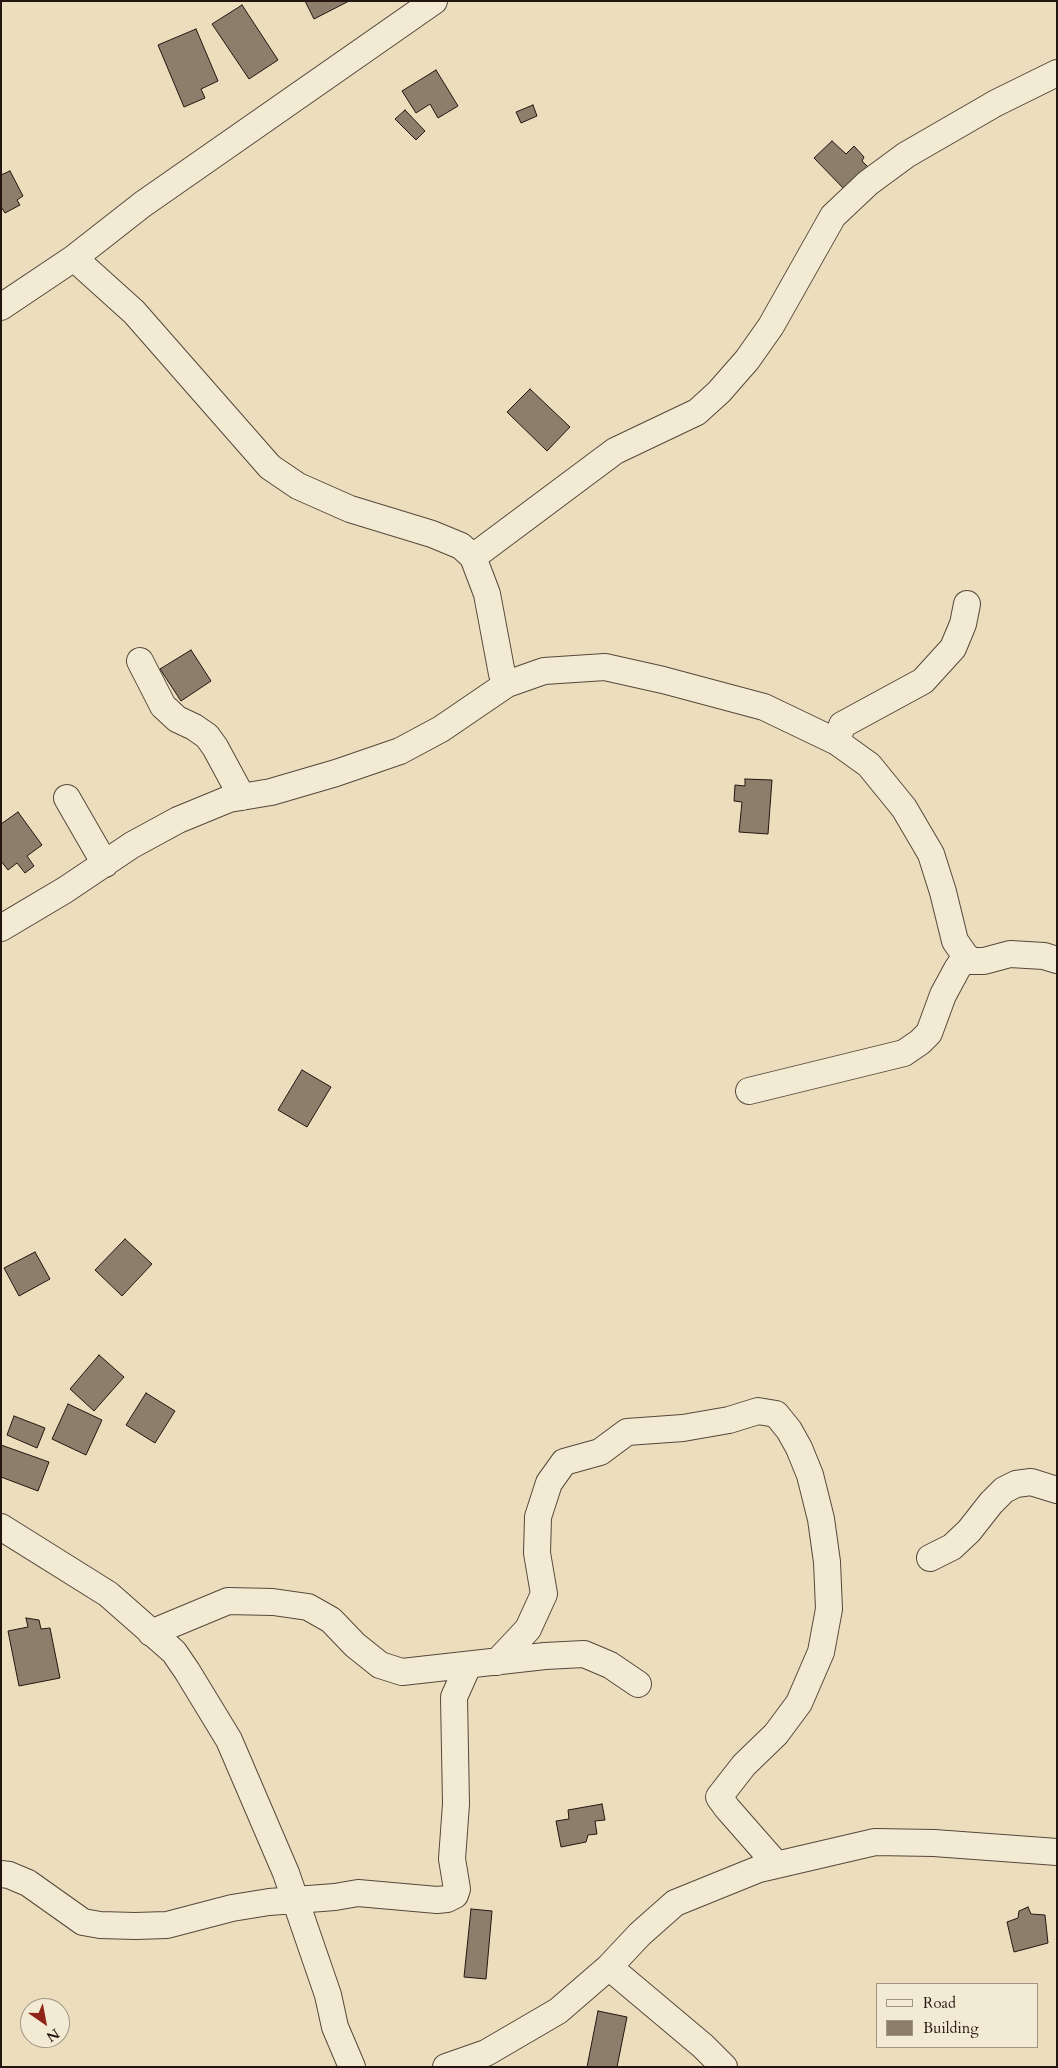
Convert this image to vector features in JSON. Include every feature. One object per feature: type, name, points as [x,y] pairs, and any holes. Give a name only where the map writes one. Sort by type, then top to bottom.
[{"type":"street","points":[[1,307],[74,258],[143,204],[434,1]]},
{"type":"street","points":[[473,557],[615,451],[697,412],[719,392],[747,360],[772,326],[833,216],[868,184],[906,155],[996,103],[1057,73]]},
{"type":"street","points":[[74,258],[134,312],[270,466],[298,486],[350,509],[432,534],[461,546],[473,557],[488,594],[502,674],[507,684]]},
{"type":"street","points":[[837,742],[842,724],[923,681],[953,648],[963,624],[967,604]]},
{"type":"street","points":[[140,661],[163,706],[177,719],[207,736],[242,796]]},
{"type":"street","points":[[1,928],[65,890],[132,845],[178,820],[229,799],[271,792],[336,774],[400,751],[441,729],[507,684],[544,671],[606,667],[764,707],[837,742],[868,765],[904,808],[931,854],[955,941],[969,961],[984,961],[1010,954],[1044,956],[1057,960]]},
{"type":"street","points":[[67,798],[105,864]]},
{"type":"street","points":[[749,1091],[904,1053],[929,1033],[943,995],[966,956]]},
{"type":"street","points":[[497,1662],[528,1629],[544,1594],[538,1553],[538,1517],[549,1484],[564,1462],[600,1452],[628,1432],[683,1428],[729,1420],[758,1411],[776,1414],[789,1430],[810,1475],[821,1519],[827,1562],[829,1609],[821,1652],[799,1703],[776,1734],[744,1765],[719,1797],[777,1865]]},
{"type":"street","points":[[930,1558],[952,1547],[969,1531],[1004,1490],[1016,1484],[1031,1482],[1057,1490]]},
{"type":"street","points":[[1,1527],[108,1594],[151,1634],[174,1652],[229,1740],[286,1873],[322,1978],[336,2027],[352,2067]]},
{"type":"street","points":[[151,1634],[228,1601],[273,1602],[308,1607],[331,1620],[355,1645],[380,1665],[402,1672],[584,1654],[610,1665],[638,1684]]},
{"type":"street","points":[[1,1874],[9,1875],[28,1883],[83,1922],[135,1926],[167,1924],[232,1908],[269,1902],[358,1893],[437,1900],[447,1899],[455,1895],[457,1889],[452,1859],[456,1804],[454,1698],[468,1666]]},
{"type":"street","points":[[446,2067],[486,2053],[558,2011],[609,1967],[640,1934],[674,1903],[759,1869],[874,1842],[934,1843],[1057,1852]]},
{"type":"street","points":[[609,1967],[703,2046],[724,2067]]},
{"type":"street","points":[[333,2067],[336,2027]]},
{"type":"building","points":[[305,1],[349,1],[314,19]]},
{"type":"building","points":[[242,5],[278,60],[249,79],[212,24]]},
{"type":"building","points":[[196,29],[218,81],[201,89],[205,98],[184,107],[158,45]]},
{"type":"building","points":[[436,70],[458,106],[438,118],[430,104],[416,113],[402,91]]},
{"type":"building","points":[[533,105],[537,116],[521,123],[516,112]]},
{"type":"building","points":[[405,110],[425,131],[416,140],[395,119]]},
{"type":"building","points":[[832,141],[846,154],[854,146],[864,157],[862,161],[868,167],[845,190],[814,158]]},
{"type":"building","points":[[10,171],[23,196],[17,200],[20,205],[5,213],[1,207],[1,175]]},
{"type":"building","points":[[530,389],[570,427],[547,451],[507,412]]},
{"type":"building","points":[[191,650],[211,681],[181,701],[160,669]]},
{"type":"building","points":[[745,779],[772,780],[768,834],[739,832],[742,802],[734,801],[735,785],[745,786]]},
{"type":"building","points":[[18,812],[42,845],[27,856],[34,866],[25,873],[17,863],[8,870],[1,861],[1,824]]},
{"type":"building","points":[[302,1070],[331,1087],[307,1127],[278,1110]]},
{"type":"building","points":[[125,1239],[152,1264],[122,1296],[95,1270]]},
{"type":"building","points":[[35,1252],[50,1279],[19,1296],[4,1268]]},
{"type":"building","points":[[99,1355],[124,1377],[94,1411],[70,1389]]},
{"type":"building","points":[[146,1393],[175,1411],[155,1443],[126,1425]]},
{"type":"building","points":[[68,1404],[102,1420],[86,1455],[52,1439]]},
{"type":"building","points":[[14,1416],[45,1428],[37,1448],[7,1435]]},
{"type":"building","points":[[1,1445],[49,1462],[38,1491],[1,1477]]},
{"type":"building","points":[[26,1618],[39,1620],[41,1629],[50,1628],[60,1678],[19,1686],[8,1631],[28,1627]]},
{"type":"building","points":[[602,1804],[605,1820],[595,1821],[597,1834],[588,1835],[586,1842],[561,1847],[556,1821],[569,1819],[568,1810]]},
{"type":"building","points":[[1028,1907],[1031,1914],[1045,1915],[1048,1943],[1014,1952],[1007,1922],[1018,1918],[1019,1911]]},
{"type":"building","points":[[471,1909],[492,1911],[486,1979],[464,1977]]},
{"type":"building","points":[[598,2011],[627,2017],[617,2067],[587,2067]]}]
